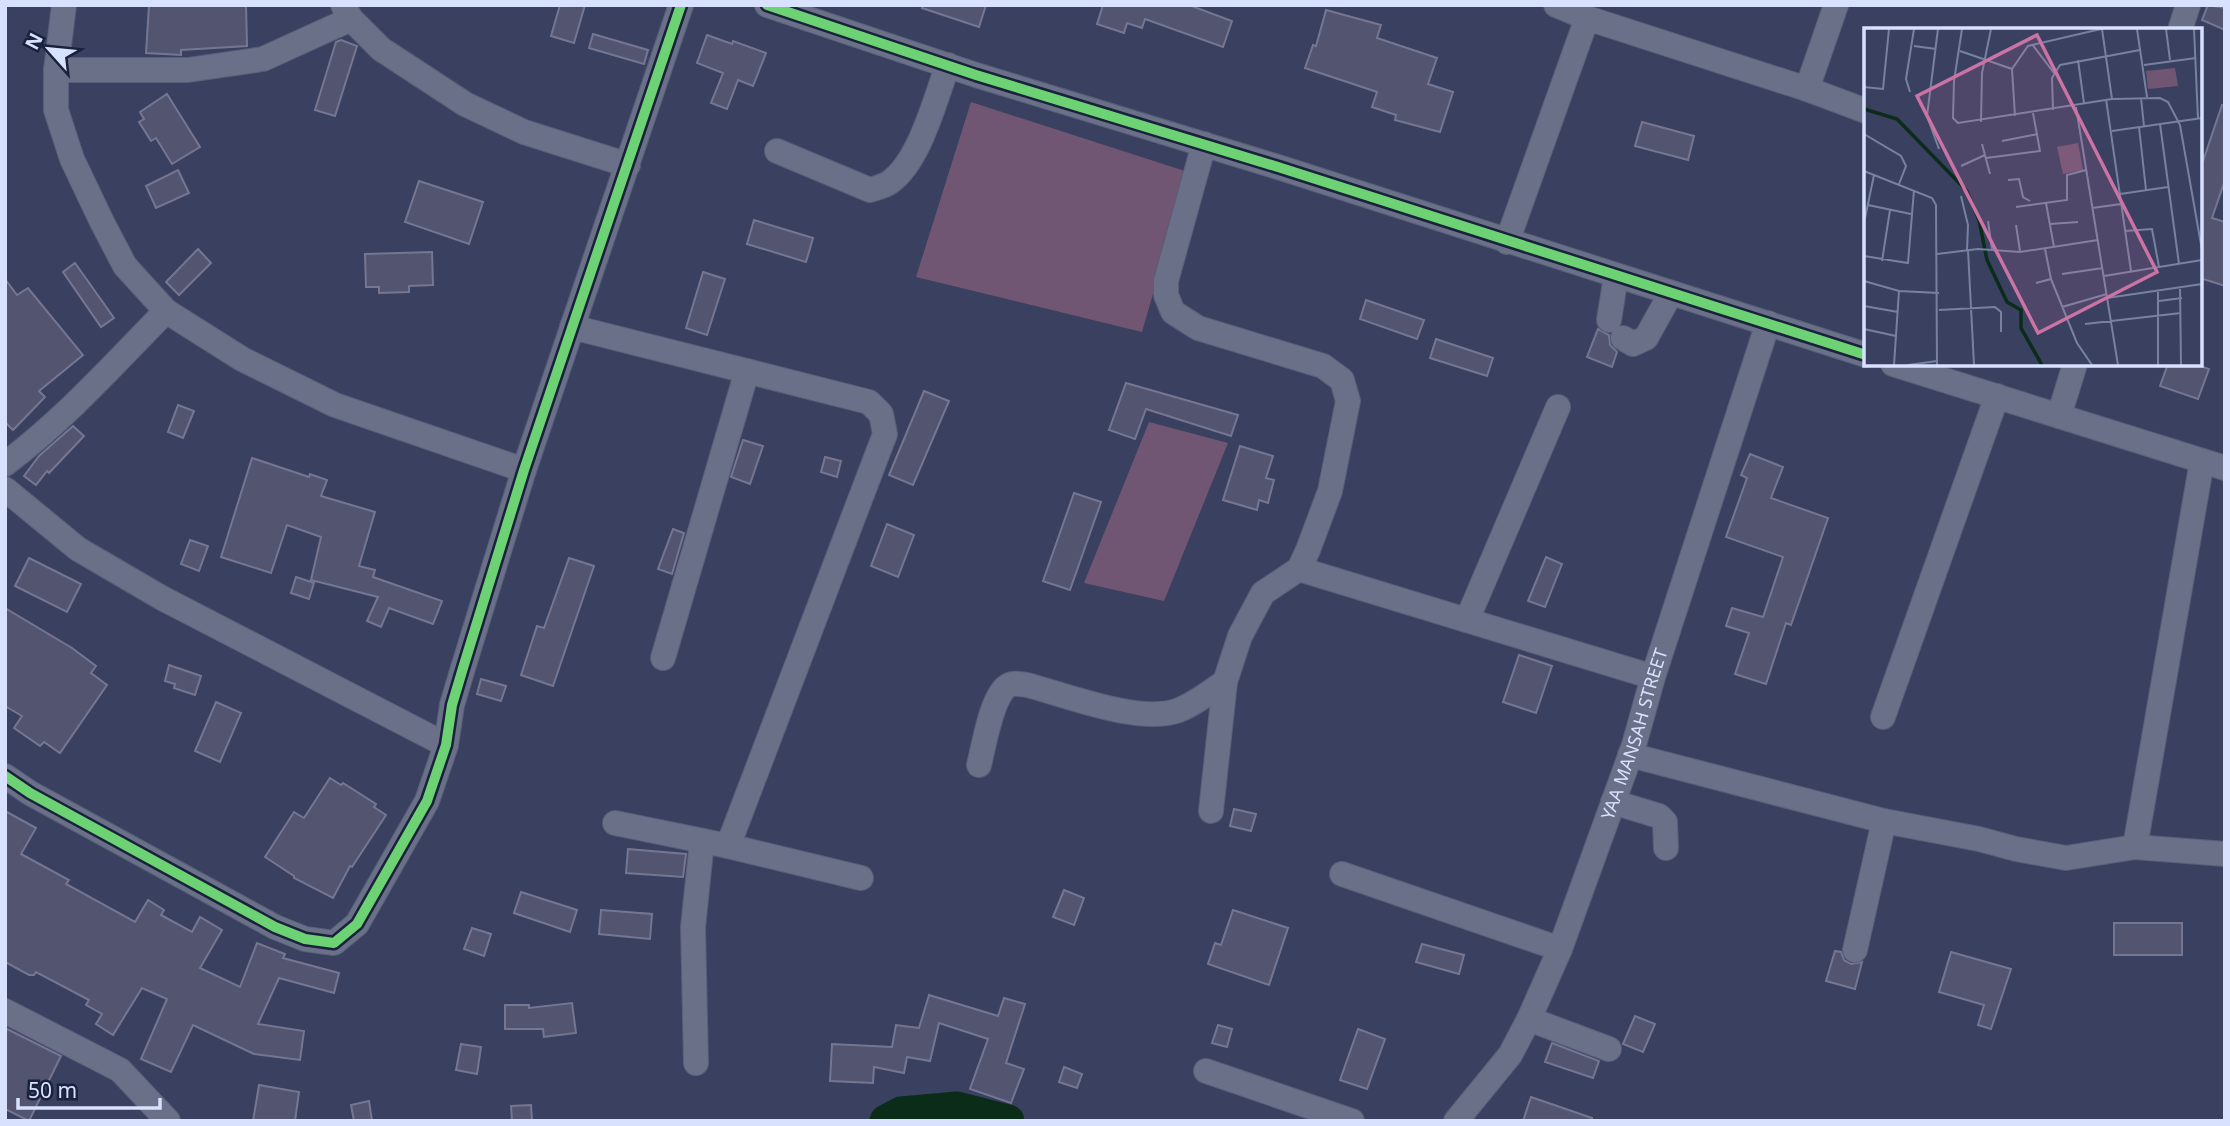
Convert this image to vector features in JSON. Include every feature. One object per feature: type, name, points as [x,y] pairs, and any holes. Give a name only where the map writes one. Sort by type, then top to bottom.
[{"type":"street","points":[[64,5],[56,71],[56,110],[78,172],[125,266],[166,311],[242,359],[335,405],[523,470]]},
{"type":"street","points":[[5,776],[30,793],[275,927],[305,939],[334,943],[357,925],[427,801],[446,745],[452,705],[523,470],[681,5]]},
{"type":"street","points":[[767,5],[948,65],[1864,354]]},
{"type":"street","points":[[1556,5],[1587,18],[1807,89],[1864,110]]},
{"type":"street","points":[[1807,89],[1836,5]]},
{"type":"street","points":[[2181,28],[2188,5]]},
{"type":"street","points":[[56,71],[188,70],[263,59],[347,12],[381,48],[466,104],[524,132],[628,165]]},
{"type":"street","points":[[1507,242],[1587,18]]},
{"type":"street","points":[[777,151],[870,190],[889,183],[905,167],[918,144],[948,65]]},
{"type":"street","points":[[1204,144],[1166,281],[1169,306],[1183,320],[1198,328],[1323,366],[1342,380],[1348,401],[1330,491],[1308,550],[1299,569],[1263,593],[1240,636],[1225,682],[1211,811]]},
{"type":"street","points":[[1616,276],[1616,329],[1633,344],[1646,338],[1671,293]]},
{"type":"street","points":[[5,464],[35,442],[166,311]]},
{"type":"street","name":"YAA MANSAH STREET","points":[[1456,1121],[1510,1055],[1560,949],[1630,755],[1768,323]]},
{"type":"street","points":[[572,327],[869,402],[881,414],[885,434],[728,846]]},
{"type":"street","points":[[1900,366],[2214,465],[2135,847]]},
{"type":"street","points":[[2059,416],[2074,366]]},
{"type":"street","points":[[663,658],[747,371]]},
{"type":"street","points":[[1883,717],[1997,396]]},
{"type":"street","points":[[1467,620],[1558,407]]},
{"type":"street","points":[[5,489],[78,549],[162,598],[446,745]]},
{"type":"street","points":[[1299,569],[1653,677]]},
{"type":"street","points":[[979,765],[996,701],[1006,688],[1014,683],[1118,710],[1159,715],[1180,710],[1225,682]]},
{"type":"street","points":[[1630,755],[1884,821],[2066,858],[2135,847],[2225,854]]},
{"type":"street","points":[[1614,802],[1659,816],[1665,822],[1666,848]]},
{"type":"street","points":[[1855,950],[1884,821]]},
{"type":"street","points":[[615,823],[728,846],[861,878]]},
{"type":"street","points":[[696,1063],[693,927],[702,841]]},
{"type":"street","points":[[1342,874],[1560,949]]},
{"type":"street","points":[[5,1011],[120,1070],[168,1121]]},
{"type":"street","points":[[1529,1019],[1609,1049]]},
{"type":"street","points":[[1206,1071],[1352,1121]]},
{"type":"shaded area","points":[[971,102],[1188,172],[1142,332],[916,277]]},
{"type":"shaded area","points":[[1149,422],[1228,443],[1164,601],[1084,583]]},
{"type":"building","points":[[149,5],[246,5],[247,46],[181,50],[181,55],[146,53]]},
{"type":"building","points":[[560,5],[585,5],[574,43],[551,36]]},
{"type":"building","points":[[923,5],[986,5],[979,27],[922,8]]},
{"type":"building","points":[[1103,5],[1189,5],[1232,21],[1223,47],[1145,19],[1142,28],[1127,23],[1124,33],[1097,24]]},
{"type":"building","points":[[2208,5],[2225,8],[2225,30],[2202,20]]},
{"type":"building","points":[[1326,10],[1381,25],[1377,38],[1437,58],[1428,84],[1453,92],[1440,132],[1395,120],[1396,115],[1372,107],[1377,92],[1305,68],[1313,45],[1316,46]]},
{"type":"building","points":[[593,34],[648,50],[644,64],[589,48]]},
{"type":"building","points":[[707,35],[766,53],[753,86],[738,80],[727,109],[711,103],[723,73],[697,63]]},
{"type":"building","points":[[341,40],[357,46],[335,116],[315,110],[336,42]]},
{"type":"building","points":[[167,94],[200,147],[172,164],[156,138],[151,141],[139,122],[144,119],[140,112]]},
{"type":"building","points":[[2222,105],[2225,106],[2225,180],[2212,218],[2225,222],[2225,286],[2202,279],[2202,164]]},
{"type":"building","points":[[1642,122],[1694,136],[1688,160],[1635,146]]},
{"type":"building","points":[[178,170],[189,193],[156,208],[146,186]]},
{"type":"building","points":[[419,181],[483,202],[469,244],[405,222]]},
{"type":"building","points":[[754,220],[813,238],[806,262],[747,244]]},
{"type":"building","points":[[198,249],[211,263],[179,295],[166,282]]},
{"type":"building","points":[[432,252],[433,285],[409,286],[409,292],[379,293],[379,287],[366,287],[365,254]]},
{"type":"building","points":[[75,263],[114,318],[101,327],[63,272]]},
{"type":"building","points":[[703,272],[725,279],[707,335],[686,328]]},
{"type":"building","points":[[5,279],[17,295],[28,288],[83,355],[39,391],[45,397],[13,430],[5,422]]},
{"type":"building","points":[[1366,300],[1424,320],[1417,339],[1360,319]]},
{"type":"building","points":[[1598,329],[1609,335],[1610,345],[1617,352],[1612,367],[1587,357]]},
{"type":"building","points":[[1436,339],[1493,358],[1487,376],[1430,358]]},
{"type":"building","points":[[2167,366],[2201,366],[2209,369],[2198,399],[2160,386]]},
{"type":"building","points":[[1126,383],[1238,415],[1231,436],[1146,409],[1135,439],[1109,430]]},
{"type":"building","points":[[924,391],[949,401],[913,485],[889,475]]},
{"type":"building","points":[[178,405],[194,411],[183,438],[168,432]]},
{"type":"building","points":[[73,426],[84,436],[49,473],[47,471],[36,485],[24,476],[39,456]]},
{"type":"building","points":[[743,440],[763,446],[750,484],[731,477]]},
{"type":"building","points":[[1240,446],[1273,456],[1266,478],[1274,480],[1268,503],[1259,500],[1257,510],[1223,500]]},
{"type":"building","points":[[1750,454],[1783,467],[1771,498],[1828,518],[1791,625],[1786,623],[1766,684],[1735,674],[1749,633],[1726,626],[1732,608],[1763,617],[1783,557],[1726,537],[1747,478],[1741,475]]},
{"type":"building","points":[[825,457],[841,461],[837,477],[821,472]]},
{"type":"building","points":[[252,458],[309,477],[310,474],[327,480],[321,496],[375,512],[359,566],[375,570],[373,577],[442,601],[433,624],[389,608],[381,627],[367,621],[378,597],[311,580],[321,537],[287,525],[271,573],[221,557]]},
{"type":"building","points":[[1074,493],[1101,502],[1070,590],[1043,581]]},
{"type":"building","points":[[887,524],[914,535],[898,577],[871,566]]},
{"type":"building","points":[[673,529],[684,533],[672,574],[658,569]]},
{"type":"building","points":[[190,540],[208,546],[199,571],[181,564]]},
{"type":"building","points":[[1546,557],[1562,564],[1545,607],[1528,601]]},
{"type":"building","points":[[29,558],[81,584],[67,612],[15,586]]},
{"type":"building","points":[[569,558],[594,566],[553,686],[521,675],[537,626],[544,628]]},
{"type":"building","points":[[296,577],[314,583],[309,599],[291,593]]},
{"type":"building","points":[[5,608],[72,648],[96,666],[91,673],[107,685],[60,753],[44,742],[40,746],[14,728],[22,716],[5,706]]},
{"type":"building","points":[[1519,655],[1552,666],[1536,713],[1503,702]]},
{"type":"building","points":[[169,665],[201,676],[195,695],[174,688],[175,684],[165,681]]},
{"type":"building","points":[[481,679],[506,686],[501,701],[477,694]]},
{"type":"building","points":[[216,702],[241,713],[220,762],[195,751]]},
{"type":"building","points":[[330,778],[376,804],[374,807],[386,815],[352,867],[350,866],[333,898],[294,878],[265,857],[294,812],[304,818]]},
{"type":"building","points":[[1234,809],[1256,814],[1251,831],[1230,826]]},
{"type":"building","points":[[5,811],[36,828],[21,854],[69,880],[66,884],[135,922],[148,900],[164,910],[161,915],[192,932],[200,917],[222,930],[200,968],[240,987],[257,943],[285,954],[283,958],[339,973],[334,993],[279,978],[258,1024],[304,1031],[300,1060],[254,1054],[193,1025],[171,1072],[141,1059],[167,999],[142,988],[113,1035],[96,1024],[102,1014],[86,1005],[89,1000],[36,972],[29,975],[5,962]]},
{"type":"building","points":[[628,849],[686,854],[683,877],[626,873]]},
{"type":"building","points":[[1064,890],[1084,898],[1074,925],[1053,917]]},
{"type":"building","points":[[521,892],[577,910],[570,932],[514,913]]},
{"type":"building","points":[[601,910],[652,914],[650,939],[599,934]]},
{"type":"building","points":[[1233,910],[1288,928],[1269,985],[1208,964],[1215,943],[1221,945]]},
{"type":"building","points":[[2114,923],[2182,923],[2182,955],[2114,955]]},
{"type":"building","points":[[472,928],[491,934],[484,956],[464,949]]},
{"type":"building","points":[[1422,944],[1464,955],[1459,974],[1416,962]]},
{"type":"building","points":[[1835,951],[1841,952],[1844,960],[1851,964],[1862,962],[1855,989],[1826,981]]},
{"type":"building","points":[[1951,952],[2011,969],[1991,1029],[1978,1025],[1984,1005],[1939,992]]},
{"type":"building","points":[[929,995],[998,1016],[1004,998],[1025,1004],[1006,1063],[1024,1069],[1011,1103],[970,1089],[988,1039],[939,1023],[930,1061],[907,1057],[904,1073],[874,1067],[873,1083],[830,1081],[832,1044],[892,1047],[896,1025],[919,1028]]},
{"type":"building","points":[[572,1003],[576,1033],[544,1037],[543,1029],[505,1029],[505,1005],[529,1005],[529,1008]]},
{"type":"building","points":[[1635,1016],[1655,1024],[1643,1052],[1623,1044]]},
{"type":"building","points":[[1218,1025],[1232,1029],[1227,1047],[1212,1043]]},
{"type":"building","points":[[5,1028],[61,1056],[29,1121],[5,1109]]},
{"type":"building","points":[[1358,1029],[1385,1039],[1367,1089],[1340,1080]]},
{"type":"building","points":[[1552,1043],[1599,1061],[1593,1078],[1545,1062]]},
{"type":"building","points":[[461,1044],[481,1047],[477,1074],[456,1070]]},
{"type":"building","points":[[1064,1067],[1082,1074],[1077,1088],[1059,1082]]},
{"type":"building","points":[[259,1085],[299,1092],[295,1121],[253,1121]]},
{"type":"building","points":[[1531,1097],[1592,1118],[1592,1121],[1523,1121]]},
{"type":"building","points":[[369,1101],[372,1121],[354,1121],[351,1105]]},
{"type":"building","points":[[531,1105],[532,1121],[512,1121],[511,1106]]},
{"type":"waterway","points":[[886,1121],[901,1113],[957,1108],[1008,1121]]},
{"type":"cycle path","points":[[5,776],[30,793],[275,927],[305,939],[334,943],[357,924],[427,801],[446,745],[452,705],[524,470],[681,5]]},
{"type":"cycle path","points":[[767,5],[976,75],[1278,167],[1864,354]]}]
